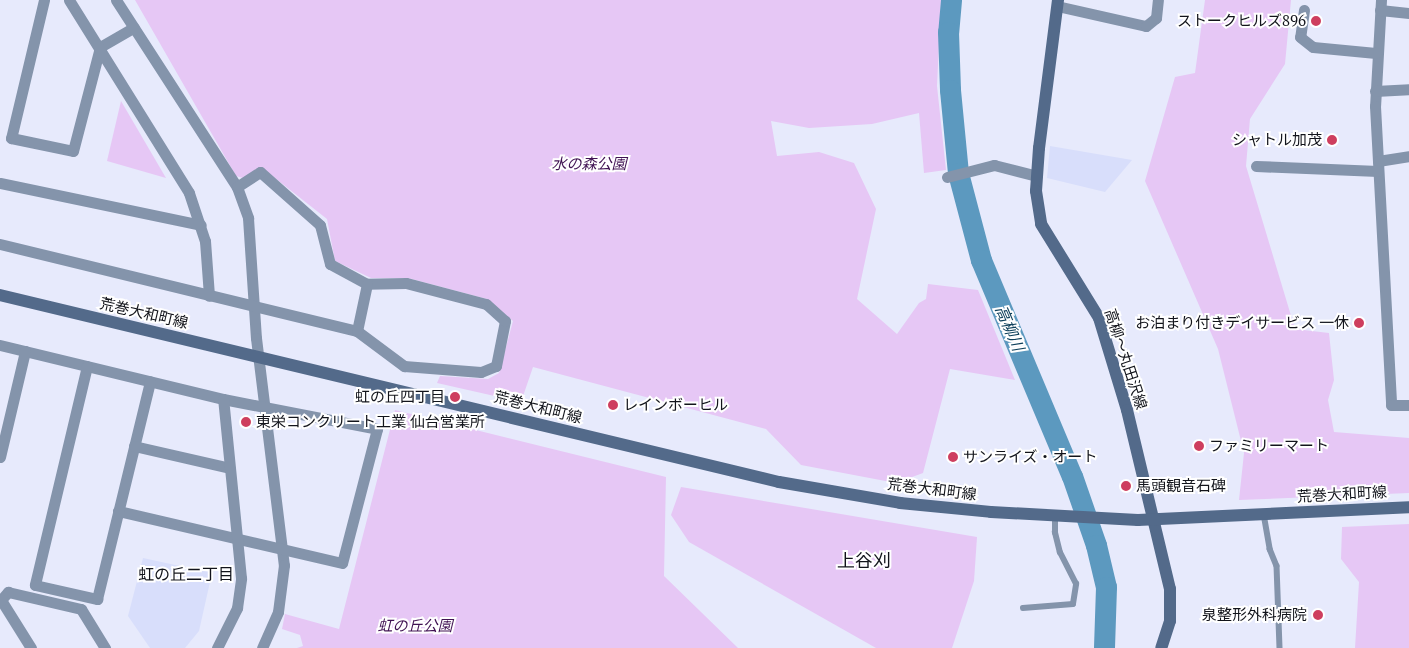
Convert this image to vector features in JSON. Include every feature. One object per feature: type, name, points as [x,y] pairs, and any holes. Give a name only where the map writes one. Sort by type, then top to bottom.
[{"type":"street","points":[[44,0],[12,138],[73,151],[100,47],[134,27]]},
{"type":"street","points":[[69,0],[100,47],[189,193],[201,225],[209,296]]},
{"type":"street","points":[[116,0],[237,187],[248,218],[258,356],[280,549],[284,565],[281,597],[271,632],[262,648]]},
{"type":"street","points":[[1058,3],[1146,26],[1156,18],[1158,0]]},
{"type":"street","name":"高柳～丸田沢線","points":[[1058,3],[1037,176],[1040,224],[1099,318],[1127,410],[1170,589],[1170,621],[1162,648]]},
{"type":"street","points":[[1409,13],[1380,5],[1375,90],[1391,404],[1409,405]]},
{"type":"street","points":[[1304,10],[1300,37],[1313,47],[1376,53]]},
{"type":"street","points":[[1375,90],[1409,90]]},
{"type":"street","points":[[1256,166],[1378,166],[1409,156]]},
{"type":"street","points":[[947,177],[994,164],[1037,176]]},
{"type":"street","points":[[0,244],[254,308],[357,331],[404,366],[481,372],[496,366],[505,321],[486,304],[406,283],[367,284],[330,264],[320,225],[260,172],[237,187]]},
{"type":"street","points":[[0,183],[201,225]]},
{"type":"street","points":[[357,331],[367,284]]},
{"type":"street","name":"荒巻大和町線","points":[[0,295],[779,482],[900,503],[1056,517],[1126,520],[1409,507]]},
{"type":"street","points":[[0,345],[223,399],[377,429],[342,563],[238,541],[118,511]]},
{"type":"street","points":[[0,457],[25,351]]},
{"type":"street","points":[[87,366],[35,585],[97,599],[150,381]]},
{"type":"street","points":[[217,648],[236,608],[242,578],[223,399]]},
{"type":"street","points":[[134,446],[230,468]]},
{"type":"street","points":[[31,648],[1,600],[8,592],[81,609],[105,648]]},
{"type":"lane","points":[[1264,514],[1270,548],[1277,566],[1280,648]]},
{"type":"lane","points":[[1024,608],[1074,604],[1076,584],[1060,553],[1055,534],[1056,517]]},
{"type":"shaded area","points":[[1050,146],[1132,160],[1105,192],[1047,178]]},
{"type":"shaded area","points":[[143,558],[212,573],[199,631],[185,648],[150,648],[128,616]]},
{"type":"green space","name":"水の森公園","points":[[135,0],[941,0],[937,86],[946,170],[924,173],[919,113],[872,124],[809,128],[771,121],[777,156],[819,152],[854,163],[876,209],[857,299],[897,334],[919,303],[926,299],[928,284],[978,290],[1015,380],[950,369],[923,473],[896,483],[801,465],[766,429],[533,367],[521,402],[437,383],[440,376],[488,379],[499,373],[513,321],[487,299],[408,278],[371,278],[335,261],[327,219],[261,167],[243,178],[236,176]]},
{"type":"green space","points":[[1205,0],[1291,0],[1285,64],[1250,119],[1246,166],[1295,329],[1329,333],[1334,380],[1328,400],[1334,432],[1409,438],[1409,493],[1239,500],[1244,453],[1218,349],[1145,181],[1175,77],[1195,73]]},
{"type":"green space","points":[[121,101],[166,178],[107,161]]},
{"type":"green space","name":"虹の丘公園","points":[[395,410],[666,477],[664,576],[738,648],[297,648],[303,646],[300,635],[282,629],[285,614],[339,629]]},
{"type":"green space","points":[[681,487],[977,537],[974,581],[952,648],[876,648],[689,542],[671,515]]},
{"type":"green space","points":[[1409,524],[1409,648],[1355,648],[1359,582],[1341,559],[1342,527]]},
{"type":"waterway","name":"高柳川","points":[[951,0],[948,32],[950,90],[958,173],[981,260],[1072,476],[1096,545],[1106,587],[1104,648]]},
{"type":"place","name":"ストークヒルズ896","points":[[1316,21]]},
{"type":"place","name":"シャトル加茂","points":[[1332,140]]},
{"type":"place","name":"お泊まり付きデイサービス 一休","points":[[1359,323]]},
{"type":"place","name":"虹の丘四丁目","points":[[455,397]]},
{"type":"place","name":"レインボーヒル","points":[[613,405]]},
{"type":"place","name":"東栄コンクリート工業 仙台営業所","points":[[246,422]]},
{"type":"place","name":"ファミリーマート","points":[[1199,446]]},
{"type":"place","name":"サンライズ・オート","points":[[953,457]]},
{"type":"place","name":"馬頭観音石碑","points":[[1126,486]]},
{"type":"place","name":"泉整形外科病院","points":[[1318,615]]},
{"type":"district","name":"上谷刈","points":[[864,560]]},
{"type":"district","name":"虹の丘二丁目","points":[[186,574]]}]
